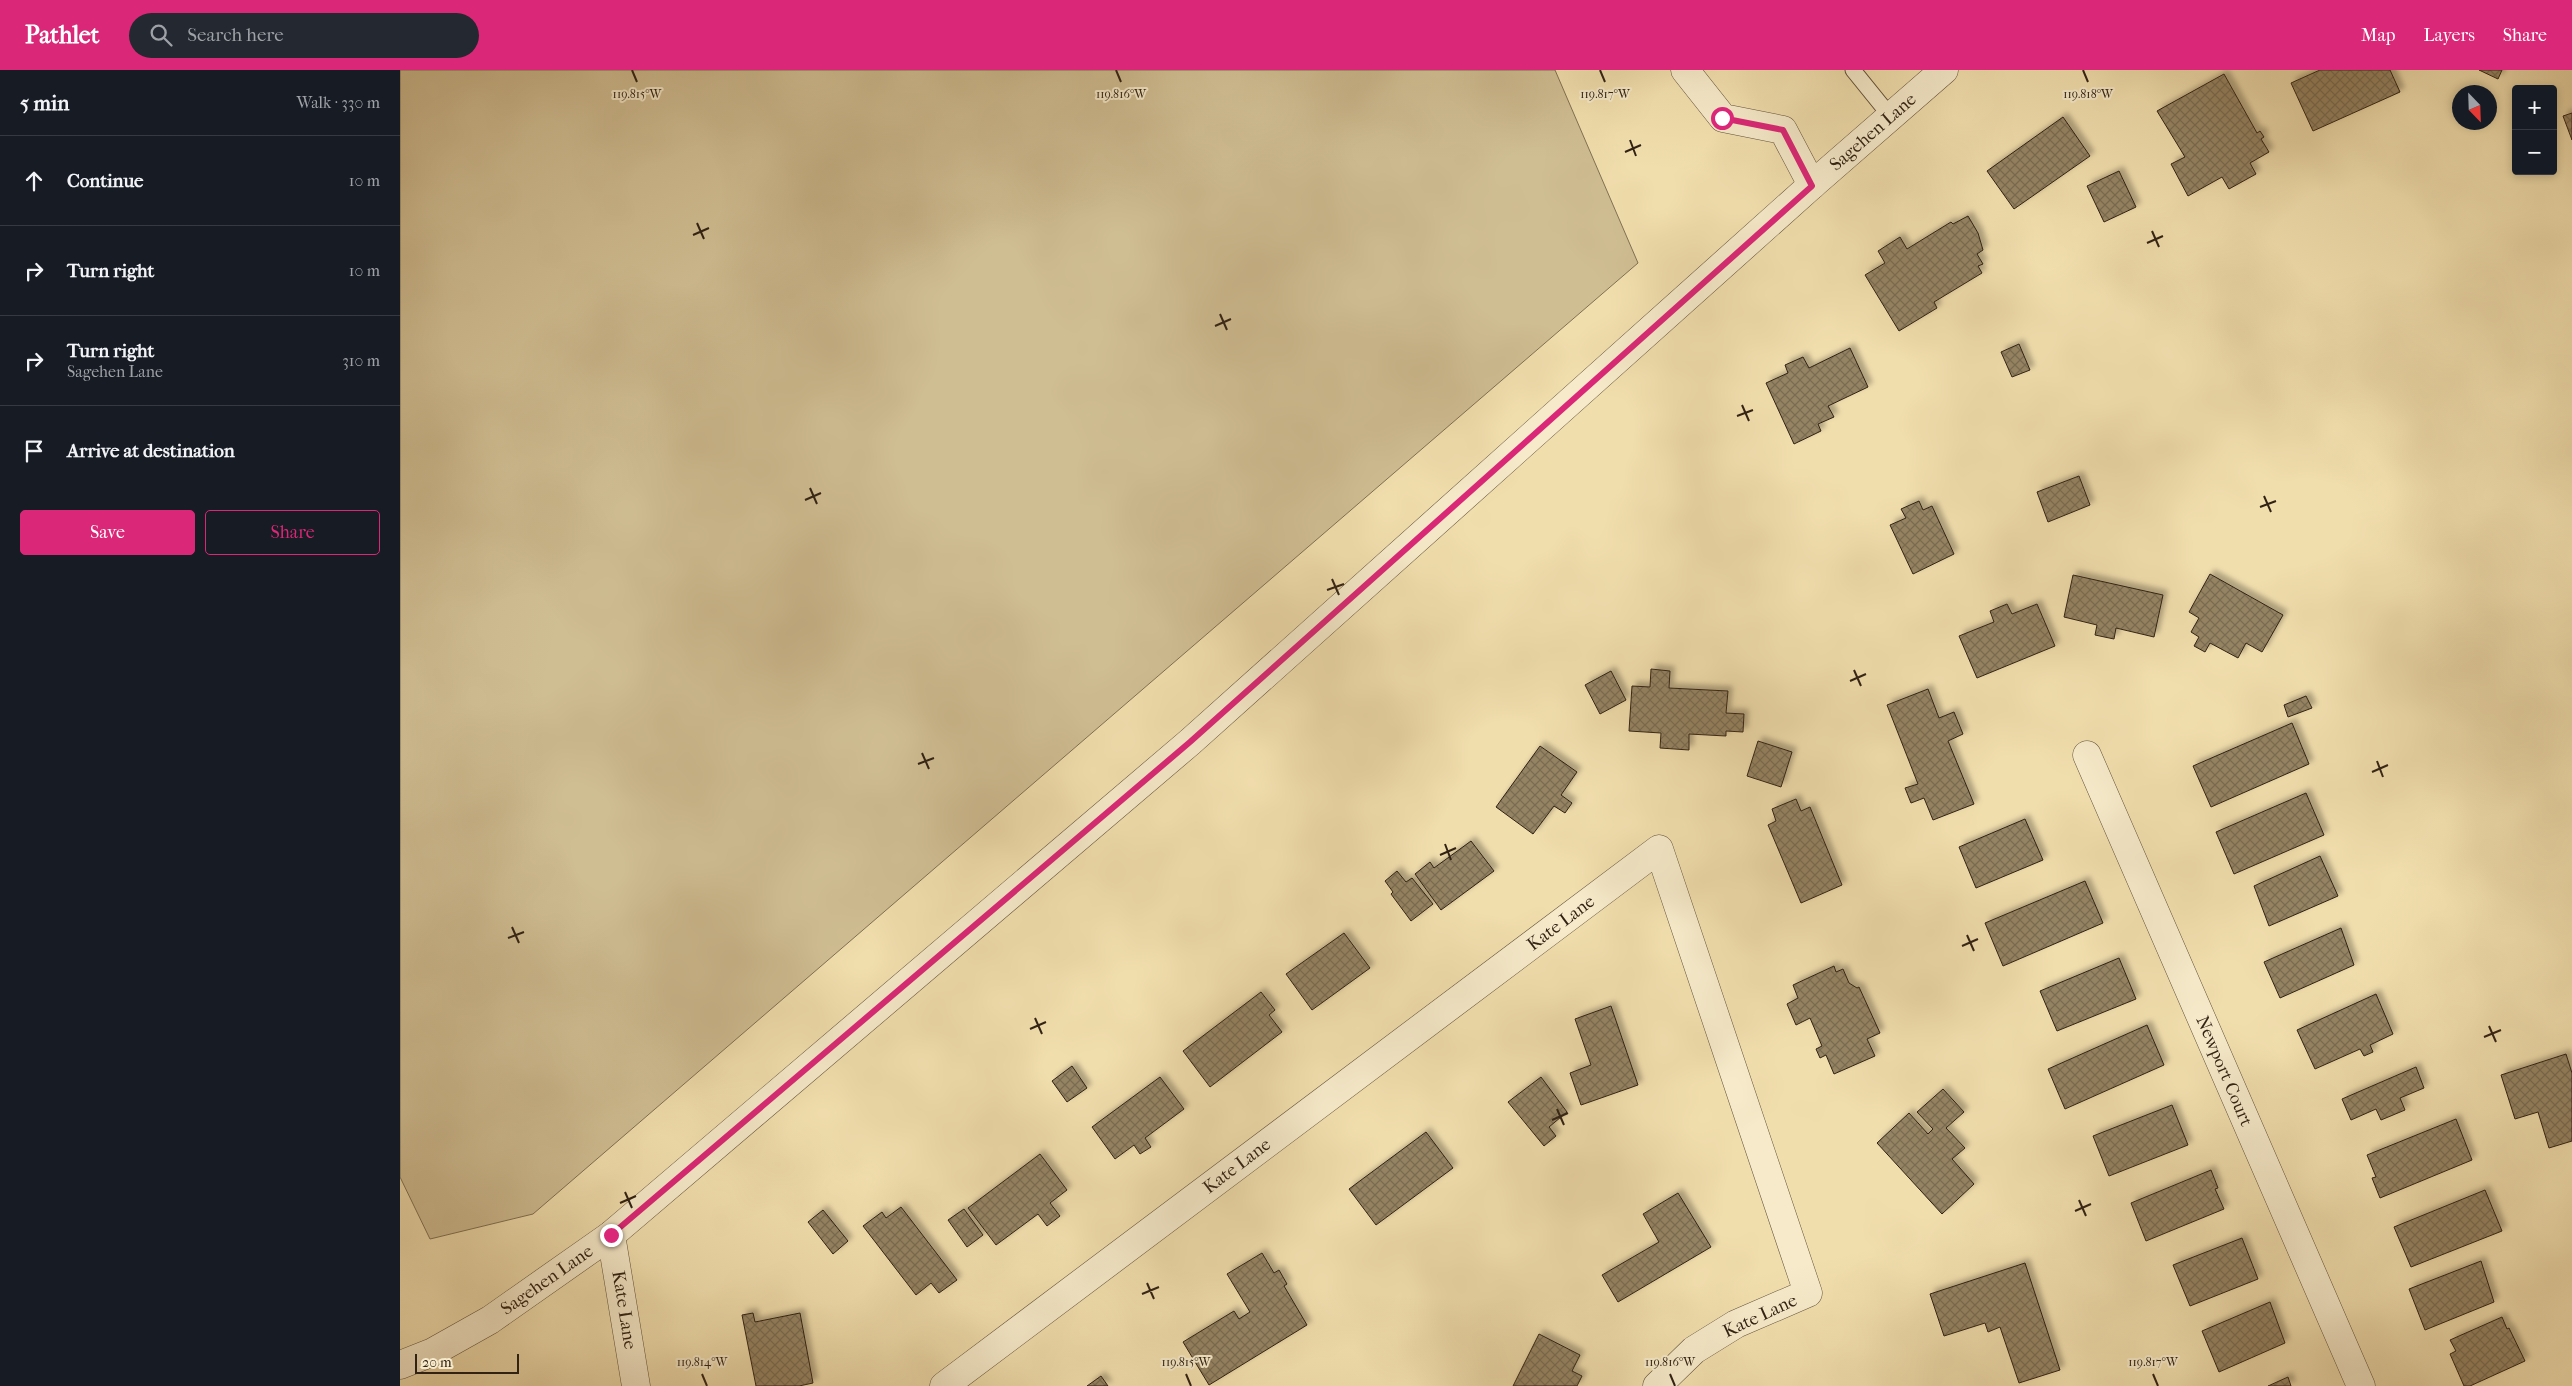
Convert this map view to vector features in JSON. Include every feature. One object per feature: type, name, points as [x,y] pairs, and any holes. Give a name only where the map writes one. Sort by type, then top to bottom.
[{"type":"street","points":[[1685,70],[1722,118],[1783,130],[1812,186]]},
{"type":"street","name":"Sagehen Lane","points":[[400,1364],[433,1352],[490,1320],[611,1235],[1190,742],[1944,70]]},
{"type":"street","name":"Newport Court","points":[[2087,755],[2361,1386]]},
{"type":"street","name":"Kate Lane","points":[[944,1386],[1659,849],[1808,1294],[1736,1324],[1694,1350],[1657,1386]]},
{"type":"street","name":"Kate Lane","points":[[611,1235],[636,1386]]},
{"type":"lane","points":[[1853,70],[1890,117]]},
{"type":"shaded area","points":[[400,70],[1555,70],[1638,263],[533,1214],[430,1239],[400,1177]]},
{"type":"building","points":[[2320,70],[2390,70],[2400,92],[2313,131],[2291,83]]},
{"type":"building","points":[[2479,70],[2502,70],[2498,79]]},
{"type":"building","points":[[2224,74],[2257,133],[2260,131],[2264,137],[2261,139],[2269,152],[2250,163],[2256,174],[2229,189],[2222,177],[2188,196],[2171,164],[2185,157],[2157,111]]},
{"type":"building","points":[[2572,113],[2572,140],[2563,116]]},
{"type":"building","points":[[2063,117],[2090,156],[2014,209],[1987,171]]},
{"type":"building","points":[[2119,171],[2136,207],[2104,222],[2087,186]]},
{"type":"building","points":[[1968,216],[1978,233],[1983,250],[1977,254],[1983,264],[1978,266],[1982,273],[1934,302],[1937,308],[1899,331],[1865,275],[1885,263],[1878,251],[1900,237],[1907,249],[1951,222],[1953,224]]},
{"type":"building","points":[[2019,344],[2030,370],[2012,377],[2001,352]]},
{"type":"building","points":[[1850,348],[1868,387],[1828,406],[1834,417],[1818,424],[1821,431],[1794,444],[1766,383],[1788,373],[1785,365],[1803,357],[1809,368]]},
{"type":"building","points":[[2079,476],[2090,505],[2048,522],[2037,492]]},
{"type":"building","points":[[1919,501],[1923,510],[1932,506],[1954,554],[1913,574],[1890,525],[1906,518],[1901,509]]},
{"type":"building","points":[[2210,574],[2283,615],[2262,652],[2246,643],[2238,658],[2210,643],[2205,652],[2194,646],[2199,637],[2191,632],[2199,618],[2189,612]]},
{"type":"building","points":[[2073,575],[2163,595],[2154,637],[2116,628],[2114,639],[2095,635],[2097,625],[2064,617]]},
{"type":"building","points":[[2007,604],[2012,614],[2037,604],[2055,646],[1977,678],[1959,636],[1994,622],[1990,611]]},
{"type":"building","points":[[1651,669],[1670,671],[1669,688],[1728,691],[1726,713],[1744,714],[1743,732],[1726,731],[1726,736],[1689,734],[1689,750],[1660,748],[1661,733],[1629,731],[1632,686],[1650,687]]},
{"type":"building","points":[[1611,671],[1626,700],[1600,714],[1585,685]]},
{"type":"building","points":[[1928,689],[1939,718],[1954,712],[1963,734],[1948,741],[1974,804],[1933,820],[1924,798],[1911,803],[1905,788],[1918,784],[1887,705]]},
{"type":"building","points":[[2306,696],[2312,708],[2288,717],[2284,705]]},
{"type":"building","points":[[2292,723],[2309,764],[2211,807],[2193,766]]},
{"type":"building","points":[[1758,741],[1792,752],[1781,787],[1747,776]]},
{"type":"building","points":[[1540,746],[1577,772],[1561,795],[1572,803],[1565,813],[1554,806],[1533,834],[1496,807]]},
{"type":"building","points":[[2306,793],[2324,835],[2234,874],[2216,832]]},
{"type":"building","points":[[1796,799],[1801,811],[1810,807],[1842,885],[1801,903],[1768,825],[1776,821],[1772,809]]},
{"type":"building","points":[[2025,819],[2043,860],[1976,888],[1959,847]]},
{"type":"building","points":[[1471,841],[1494,871],[1441,910],[1415,874],[1430,862],[1434,868]]},
{"type":"building","points":[[2320,856],[2338,896],[2269,926],[2254,886]]},
{"type":"building","points":[[1397,871],[1406,882],[1412,878],[1433,904],[1411,921],[1391,894],[1393,892],[1385,881]]},
{"type":"building","points":[[2085,881],[2103,923],[2003,966],[1985,923]]},
{"type":"building","points":[[2341,928],[2354,965],[2280,998],[2264,962]]},
{"type":"building","points":[[1344,933],[1370,968],[1312,1010],[1286,974]]},
{"type":"building","points":[[2119,958],[2136,999],[2057,1031],[2040,991]]},
{"type":"building","points":[[1834,966],[1836,972],[1843,969],[1849,983],[1857,988],[1859,987],[1880,1033],[1867,1039],[1875,1056],[1834,1074],[1826,1055],[1820,1058],[1816,1049],[1822,1046],[1810,1018],[1796,1025],[1787,1004],[1798,998],[1793,985]]},
{"type":"building","points":[[1261,992],[1275,1010],[1269,1015],[1282,1032],[1210,1087],[1183,1051]]},
{"type":"building","points":[[2376,994],[2393,1034],[2370,1045],[2373,1052],[2364,1056],[2360,1049],[2315,1069],[2297,1030]]},
{"type":"building","points":[[1611,1006],[1638,1085],[1581,1105],[1570,1073],[1591,1065],[1575,1019]]},
{"type":"building","points":[[2147,1025],[2164,1065],[2065,1109],[2048,1069]]},
{"type":"building","points":[[2566,1054],[2572,1073],[2572,1141],[2549,1148],[2538,1112],[2515,1119],[2501,1075]]},
{"type":"building","points":[[1072,1066],[1087,1088],[1067,1102],[1052,1081]]},
{"type":"building","points":[[2416,1067],[2424,1088],[2400,1098],[2405,1110],[2381,1120],[2376,1109],[2351,1120],[2342,1099]]},
{"type":"building","points":[[1160,1077],[1184,1109],[1145,1138],[1151,1147],[1140,1154],[1134,1145],[1115,1159],[1092,1127]]},
{"type":"building","points":[[1541,1077],[1567,1112],[1549,1127],[1556,1136],[1544,1146],[1508,1102]]},
{"type":"building","points":[[1943,1089],[1964,1112],[1946,1128],[1965,1148],[1952,1159],[1974,1184],[1942,1214],[1877,1143],[1909,1113],[1928,1134],[1933,1129],[1917,1112]]},
{"type":"building","points":[[2172,1105],[2188,1145],[2109,1176],[2093,1136]]},
{"type":"building","points":[[2456,1119],[2472,1160],[2380,1198],[2372,1178],[2376,1177],[2367,1155]]},
{"type":"building","points":[[1426,1132],[1453,1168],[1376,1225],[1349,1189]]},
{"type":"building","points":[[1040,1154],[1067,1190],[1050,1203],[1060,1216],[1047,1226],[1038,1214],[996,1245],[968,1208]]},
{"type":"building","points":[[2211,1170],[2218,1188],[2215,1189],[2224,1209],[2146,1241],[2131,1203]]},
{"type":"building","points":[[2485,1190],[2502,1231],[2411,1267],[2394,1227]]},
{"type":"building","points":[[1678,1193],[1711,1247],[1618,1302],[1602,1275],[1659,1242],[1643,1214]]},
{"type":"building","points":[[901,1207],[957,1280],[939,1293],[931,1283],[916,1295],[863,1226],[882,1212],[886,1218]]},
{"type":"building","points":[[964,1209],[983,1235],[967,1247],[948,1220]]},
{"type":"building","points":[[823,1210],[848,1241],[833,1254],[808,1222]]},
{"type":"building","points":[[2242,1238],[2258,1279],[2190,1306],[2173,1265]]},
{"type":"building","points":[[1262,1253],[1274,1273],[1279,1270],[1287,1284],[1284,1286],[1307,1325],[1209,1385],[1183,1342],[1234,1311],[1239,1319],[1250,1312],[1227,1274]]},
{"type":"building","points":[[2481,1261],[2494,1302],[2425,1330],[2409,1289]]},
{"type":"building","points":[[2025,1263],[2060,1370],[2019,1383],[2000,1327],[1988,1332],[1985,1323],[1944,1336],[1930,1294]]},
{"type":"building","points":[[2270,1302],[2285,1343],[2219,1372],[2202,1331]]},
{"type":"building","points":[[753,1313],[755,1322],[800,1313],[813,1383],[799,1386],[756,1386],[742,1315]]},
{"type":"building","points":[[2502,1317],[2525,1361],[2470,1386],[2464,1386],[2450,1354],[2456,1351],[2450,1340]]},
{"type":"building","points":[[1539,1334],[1580,1355],[1572,1371],[1582,1376],[1577,1386],[1513,1386]]},
{"type":"building","points":[[1101,1376],[1108,1386],[1087,1386]]},
{"type":"building","points":[[2288,1377],[2291,1386],[2268,1386]]},
{"type":"route","points":[[611,1235],[1190,742],[1659,325],[1812,186],[1783,130],[1722,118]]}]
